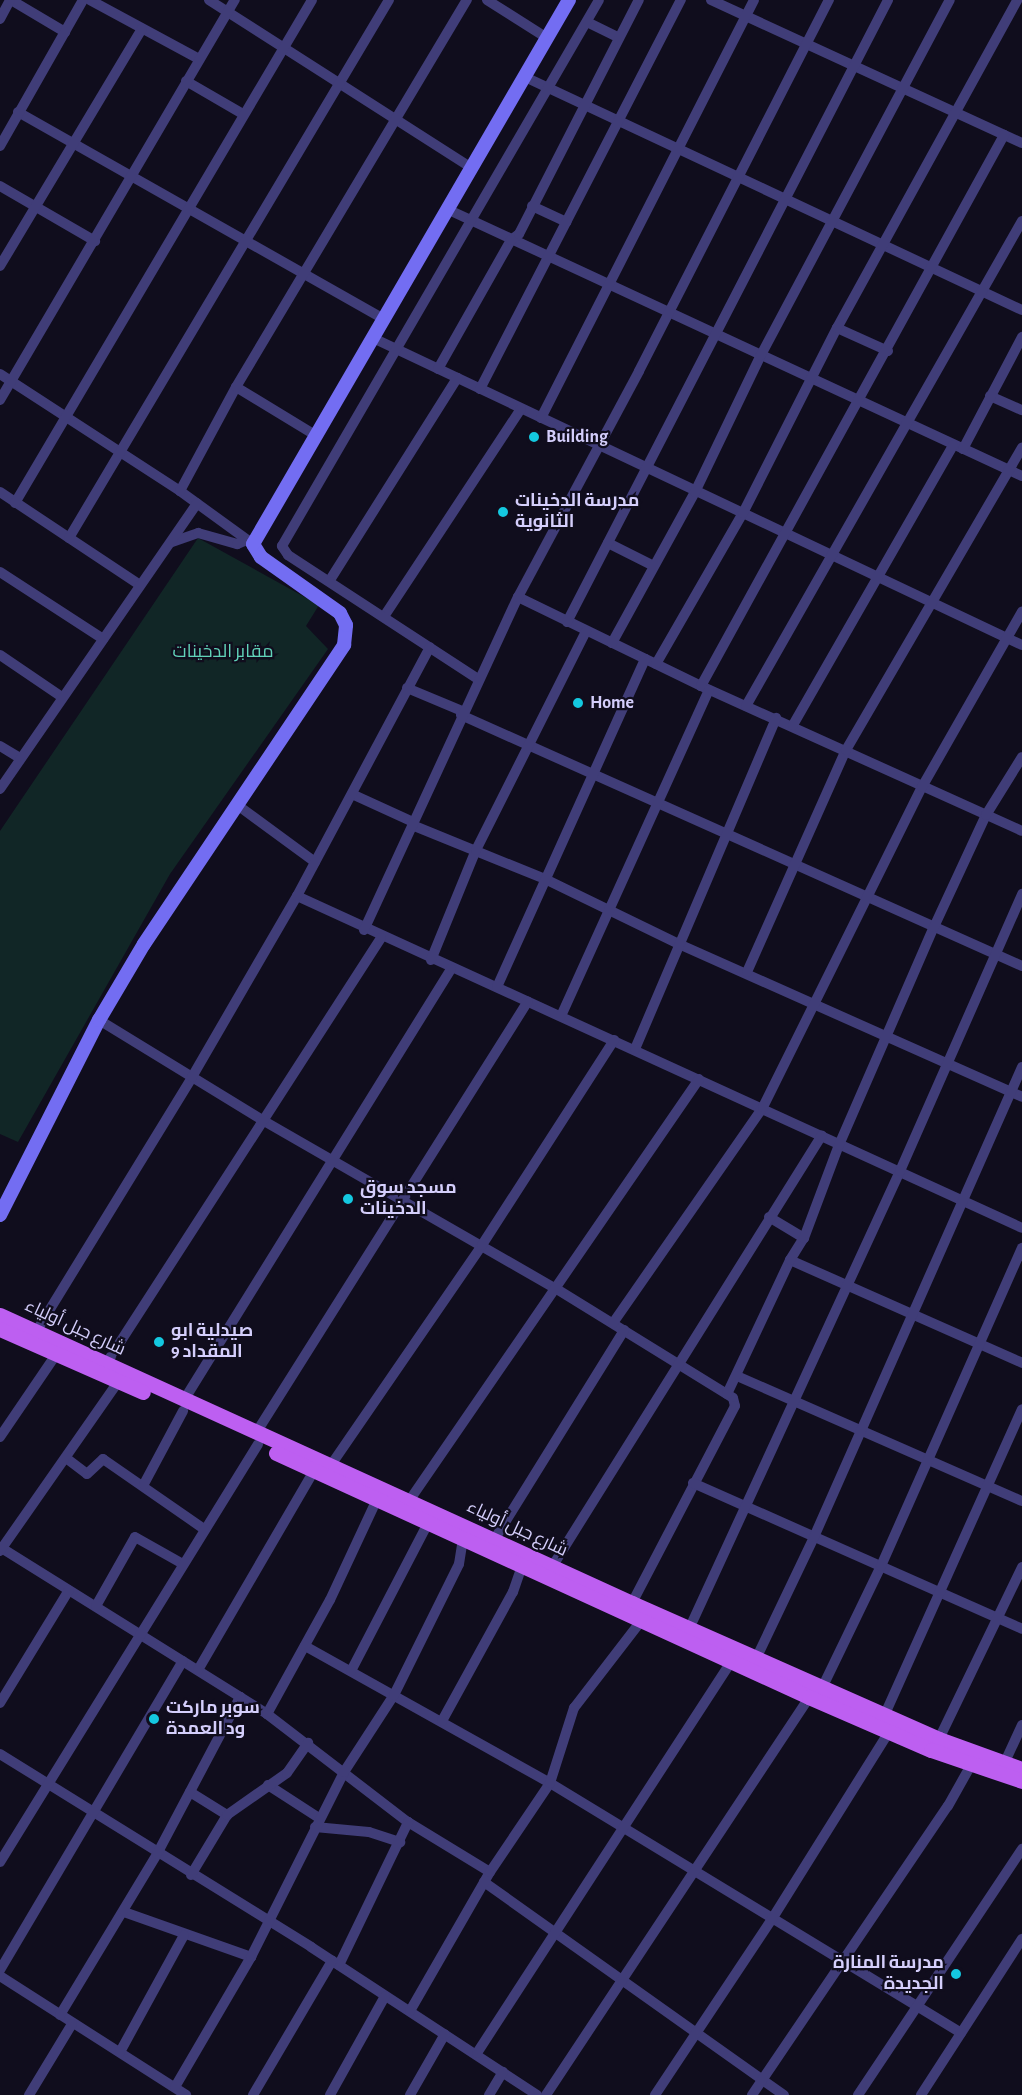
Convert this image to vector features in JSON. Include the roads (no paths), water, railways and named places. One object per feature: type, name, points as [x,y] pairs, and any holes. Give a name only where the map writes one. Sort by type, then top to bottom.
[{"type":"main road","name":"شارع جبل أولياء","points":[[0,1315],[106,1364],[184,1405],[257,1439],[314,1471],[409,1502],[690,1627],[808,1697],[971,1765],[1022,1781]]},
{"type":"main road","name":"شارع جبل أولياء","points":[[0,1329],[118,1382],[184,1405]]},
{"type":"main road","name":"شارع جبل أولياء","points":[[257,1439],[331,1466],[377,1499],[731,1662],[753,1664],[823,1686],[939,1739],[1022,1769]]},
{"type":"street","points":[[0,20],[11,0],[64,32]]},
{"type":"street","points":[[0,146],[83,0]]},
{"type":"street","points":[[90,0],[199,59]]},
{"type":"street","points":[[209,0],[285,46],[339,85],[473,169]]},
{"type":"street","points":[[0,400],[235,0]]},
{"type":"street","points":[[15,503],[312,0]]},
{"type":"street","points":[[69,538],[123,452],[389,0]]},
{"type":"street","points":[[180,491],[236,387],[467,0]]},
{"type":"street","points":[[487,0],[547,38]]},
{"type":"street","points":[[172,542],[198,533],[237,544],[250,542],[449,210],[569,0]]},
{"type":"street","points":[[477,679],[385,615],[288,555],[282,546],[599,0]]},
{"type":"street","points":[[438,369],[511,240],[519,234],[582,107],[639,0]]},
{"type":"street","points":[[480,389],[681,0]]},
{"type":"street","points":[[711,0],[850,67],[1022,142]]},
{"type":"street","points":[[541,418],[754,0]]},
{"type":"street","points":[[364,930],[477,679],[518,597],[829,0]]},
{"type":"street","points":[[567,622],[716,334],[850,67],[888,0]]},
{"type":"street","points":[[612,643],[652,565],[695,492],[761,356],[904,91],[950,0]]},
{"type":"street","points":[[656,664],[743,513],[837,328],[1017,0]]},
{"type":"street","points":[[587,21],[618,37]]},
{"type":"street","points":[[0,266],[142,29]]},
{"type":"street","points":[[525,77],[582,107],[931,270],[1022,310]]},
{"type":"street","points":[[186,81],[243,114]]},
{"type":"street","points":[[18,112],[247,238],[384,319]]},
{"type":"street","points":[[561,1016],[659,802],[705,688],[785,534],[888,351],[1004,135]]},
{"type":"street","points":[[0,186],[95,241]]},
{"type":"street","points":[[532,206],[566,222]]},
{"type":"street","points":[[449,210],[1022,476]]},
{"type":"street","points":[[746,706],[1022,221]]},
{"type":"street","points":[[837,328],[888,351]]},
{"type":"street","points":[[793,724],[877,577],[990,396],[1022,337]]},
{"type":"street","points":[[373,338],[598,447],[1022,645]]},
{"type":"street","points":[[0,374],[123,452],[197,503],[250,542],[261,557],[340,613],[346,626],[346,638],[236,804],[99,1020],[0,1215]]},
{"type":"street","points":[[330,580],[457,378]]},
{"type":"street","points":[[236,387],[315,435]]},
{"type":"street","points":[[990,396],[1022,410]]},
{"type":"street","points":[[385,615],[522,409]]},
{"type":"street","points":[[747,972],[797,865],[846,750],[1022,447]]},
{"type":"street","points":[[0,492],[140,585]]},
{"type":"street","points":[[0,789],[197,503]]},
{"type":"street","points":[[608,543],[652,565]]},
{"type":"street","points":[[0,573],[103,639]]},
{"type":"street","points":[[518,597],[705,688],[793,724],[922,787],[1022,831]]},
{"type":"street","points":[[613,1323],[763,1107],[922,787],[1022,612]]},
{"type":"street","points":[[431,960],[476,850],[586,631]]},
{"type":"street","points":[[36,1332],[192,1077],[297,896],[354,795],[430,647]]},
{"type":"street","points":[[0,655],[62,697]]},
{"type":"street","points":[[496,987],[645,659]]},
{"type":"street","points":[[407,688],[527,746],[659,802],[725,834],[1022,966]]},
{"type":"street","points":[[634,1049],[681,945],[725,834],[776,718]]},
{"type":"street","points":[[0,746],[20,758]]},
{"type":"street","points":[[727,1394],[790,1260],[804,1238],[839,1145],[889,1036],[934,927],[986,816],[1022,757]]},
{"type":"street","points":[[354,795],[412,824],[545,879],[681,945],[815,1002],[1022,1097]]},
{"type":"street","points":[[236,804],[315,862]]},
{"type":"street","points":[[690,1627],[949,1064],[1022,894]]},
{"type":"street","points":[[297,896],[381,938],[528,1001],[763,1107],[839,1145],[1022,1228]]},
{"type":"street","points":[[106,1364],[381,938]]},
{"type":"street","points":[[144,1484],[184,1405],[451,969]]},
{"type":"street","points":[[0,1862],[257,1439],[528,1001]]},
{"type":"street","points":[[99,1020],[264,1121],[624,1329],[727,1394],[735,1406],[632,1603]]},
{"type":"street","points":[[331,1466],[482,1245],[614,1040]]},
{"type":"street","points":[[753,1664],[814,1537],[1022,1067]]},
{"type":"street","points":[[409,1502],[699,1079]]},
{"type":"street","points":[[552,1567],[822,1135]]},
{"type":"street","points":[[769,1217],[804,1238]]},
{"type":"street","points":[[823,1686],[881,1566],[1022,1248]]},
{"type":"street","points":[[790,1260],[1022,1363]]},
{"type":"street","points":[[494,1540],[624,1329]]},
{"type":"street","points":[[0,1437],[57,1353]]},
{"type":"street","points":[[737,1376],[794,1398],[1022,1501]]},
{"type":"street","points":[[118,1382],[1,1549],[141,1633],[267,1714],[308,1743],[408,1822],[490,1872]]},
{"type":"street","points":[[885,1714],[1022,1409]]},
{"type":"street","points":[[66,1458],[87,1474],[103,1459],[144,1484],[204,1529]]},
{"type":"street","points":[[198,1670],[314,1471]]},
{"type":"street","points":[[693,1483],[1022,1629]]},
{"type":"street","points":[[267,1714],[305,1646],[377,1499]]},
{"type":"street","points":[[351,1671],[428,1523]]},
{"type":"street","points":[[96,1606],[135,1538],[183,1564]]},
{"type":"street","points":[[175,2087],[251,1957],[344,1772],[394,1695],[459,1564],[464,1539]]},
{"type":"street","points":[[442,1721],[513,1592],[522,1566]]},
{"type":"street","points":[[939,1739],[999,1619],[1022,1567]]},
{"type":"street","points":[[0,1703],[69,1590]]},
{"type":"street","points":[[410,2011],[490,1872],[550,1784],[574,1708],[641,1620]]},
{"type":"street","points":[[305,1646],[442,1721],[550,1784],[961,2033]]},
{"type":"street","points":[[183,1661],[0,1975],[72,2024],[186,2095]]},
{"type":"street","points":[[477,2054],[731,1662]]},
{"type":"street","points":[[60,2015],[157,1854],[240,1697]]},
{"type":"street","points":[[546,2095],[621,1979],[695,1873],[808,1697]]},
{"type":"street","points":[[1004,1764],[1022,1725]]},
{"type":"street","points":[[655,2095],[772,1918],[889,1732]]},
{"type":"street","points":[[191,1875],[227,1815],[287,1773],[308,1743]]},
{"type":"street","points":[[0,1754],[157,1854],[270,1921],[537,2095]]},
{"type":"street","points":[[752,2095],[971,1765]]},
{"type":"street","points":[[268,1785],[317,1822],[369,1832],[400,1842]]},
{"type":"street","points":[[190,1792],[227,1815]]},
{"type":"street","points":[[253,2095],[335,1963],[400,1842],[408,1822]]},
{"type":"street","points":[[858,2095],[1022,1848]]},
{"type":"street","points":[[484,1882],[558,1932],[784,2095]]},
{"type":"street","points":[[124,1912],[251,1957]]},
{"type":"street","points":[[120,2052],[184,1935]]},
{"type":"street","points":[[921,2095],[1022,1939]]},
{"type":"street","points":[[330,2095],[385,1996]]},
{"type":"street","points":[[28,2095],[72,2024]]},
{"type":"street","points":[[410,2095],[445,2034]]},
{"type":"street","points":[[489,2095],[502,2072]]},
{"type":"place","name":"Building","points":[[534,437]]},
{"type":"place","name":"مدرسة الدخينات الثانوية","points":[[503,512]]},
{"type":"place","name":"Home","points":[[578,703]]},
{"type":"place","name":"مسجد سوق الدخينات","points":[[348,1199]]},
{"type":"place","name":"صيدلية ابو المقداد 9","points":[[159,1342]]},
{"type":"place","name":"سوبر ماركت ود العمدة","points":[[154,1719]]},
{"type":"place","name":"مدرسة المنارة الجديدة","points":[[956,1974]]},
{"type":"park label","name":"مقابر الدخينات","points":[[223,652]]}]
